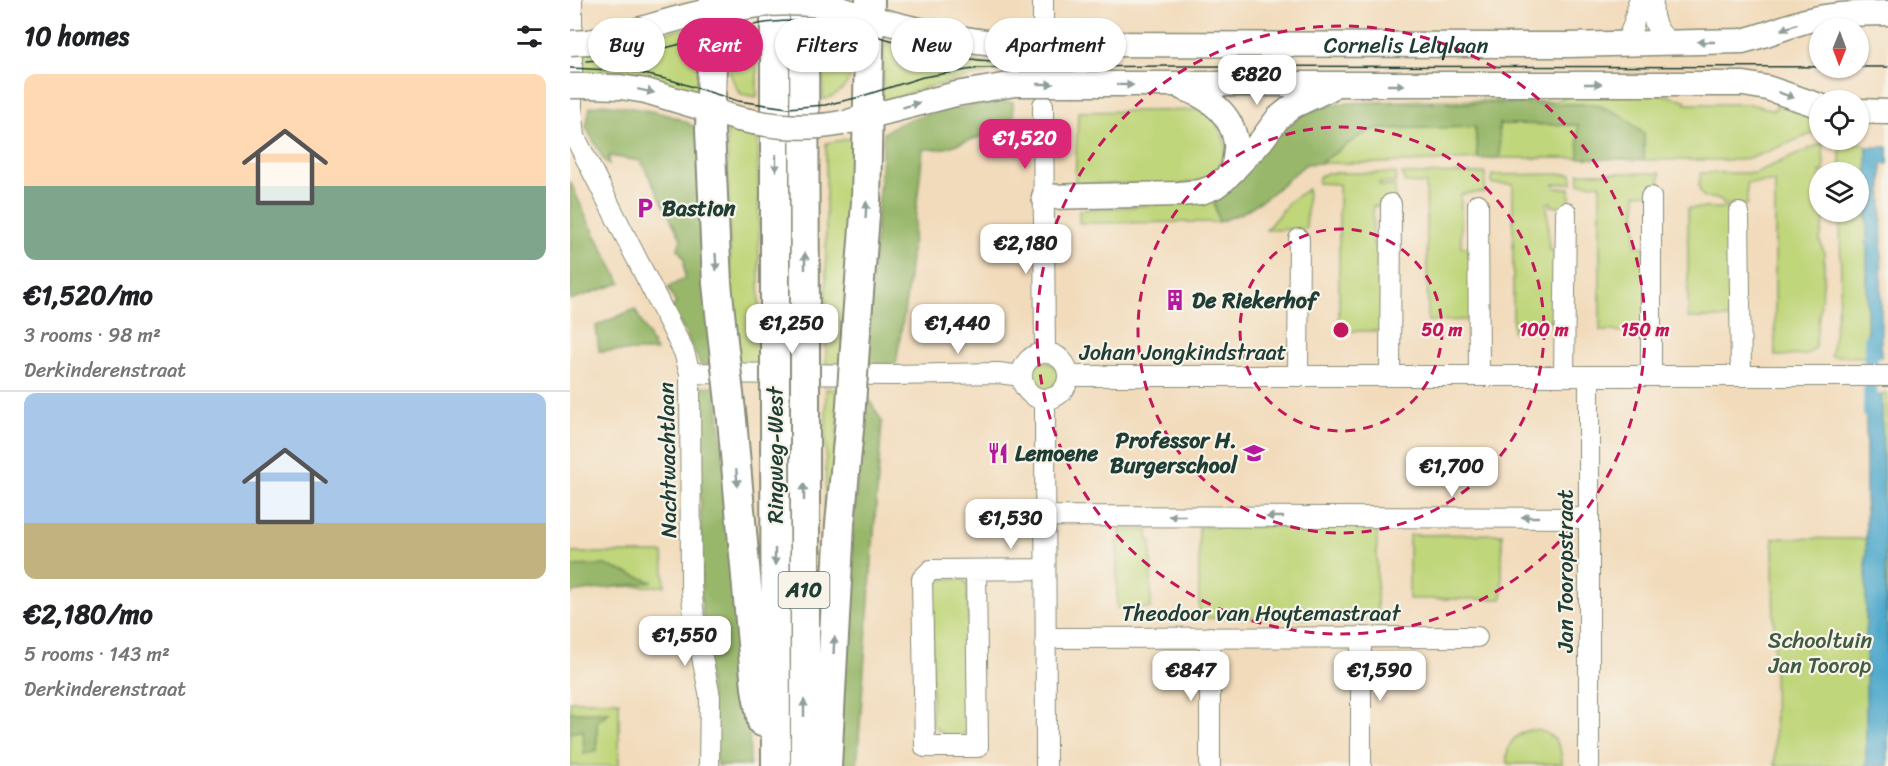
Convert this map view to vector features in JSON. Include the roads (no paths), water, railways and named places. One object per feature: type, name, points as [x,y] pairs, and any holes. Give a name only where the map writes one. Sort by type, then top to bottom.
[{"type":"highway","name":"Ringweg-West","points":[[775,0],[776,766]]},
{"type":"highway","name":"Ringweg-West","points":[[804,0],[805,766]]},
{"type":"highway","points":[[710,110],[722,6]]},
{"type":"highway","points":[[855,121],[871,8]]},
{"type":"highway","name":"A10","points":[[710,110],[717,283],[756,688],[770,766]]},
{"type":"highway","name":"A10","points":[[827,766],[840,524],[866,202],[855,121]]},
{"type":"main road","name":"Cornelis Lelylaan","points":[[1809,102],[1767,88],[1744,84],[1175,86],[1015,84],[983,88],[923,101],[855,121],[815,127],[789,127],[739,119],[646,91],[621,87],[577,71],[615,38],[722,6],[779,3],[819,4],[840,9],[871,8],[984,43],[1015,45],[1625,44],[1743,41],[1835,15],[1888,13]]},
{"type":"main road","points":[[1044,197],[1201,192],[1214,187],[1233,171],[1261,141],[1278,118],[1293,106],[1338,85]]},
{"type":"main road","points":[[1175,86],[1202,95],[1219,108],[1228,121],[1237,145],[1233,171]]},
{"type":"main road","points":[[1869,111],[1888,112]]},
{"type":"street","name":"Nachtwachtlaan","points":[[572,0],[577,71],[575,136],[684,352],[690,373],[692,586],[694,617],[710,697],[709,766]]},
{"type":"street","points":[[1043,0],[1043,18]]},
{"type":"street","points":[[1625,44],[1633,26],[1639,0]]},
{"type":"street","points":[[1653,0],[1654,24],[1660,35],[1670,42]]},
{"type":"street","points":[[1043,105],[1045,353]]},
{"type":"street","points":[[1651,196],[1652,376]]},
{"type":"street","points":[[1390,376],[1391,204]]},
{"type":"street","points":[[1478,204],[1479,376]]},
{"type":"street","points":[[1564,376],[1566,212]]},
{"type":"street","points":[[1740,213],[1741,376]]},
{"type":"street","name":"Johan Jongkindstraat","points":[[1298,376],[1299,239]]},
{"type":"street","points":[[1045,353],[1055,355],[1061,360],[1068,376],[1059,394],[1045,399],[1029,392],[1022,376],[1023,368],[1030,358],[1045,353]]},
{"type":"street","points":[[690,373],[1022,376]]},
{"type":"street","name":"Johan Jongkindstraat","points":[[1068,376],[1886,376]]},
{"type":"street","name":"Jan Tooropstraat","points":[[1589,376],[1589,766]]},
{"type":"street","points":[[1045,399],[1046,766]]},
{"type":"street","points":[[1044,516],[1588,518]]},
{"type":"street","points":[[976,570],[978,747],[925,747],[922,579],[931,570],[1045,569]]},
{"type":"street","points":[[1361,637],[1361,766]]},
{"type":"street","name":"Theodoor van Hoytemastraat","points":[[1046,638],[1477,637]]},
{"type":"street","points":[[1210,638],[1212,766]]},
{"type":"water","points":[[1869,147],[1888,147],[1888,164],[1882,164],[1881,358],[1888,766],[1866,766],[1866,395],[1875,395],[1875,358],[1867,357],[1869,162],[1867,162]]},
{"type":"waterway","points":[[1870,413],[1871,339]]},
{"type":"tunnel","points":[[1043,72],[1043,97]]},
{"type":"tram line","points":[[586,61],[662,49],[749,26],[791,21],[816,23],[866,33],[941,53],[985,60]]},
{"type":"tram line","points":[[570,68],[631,71],[674,81],[738,101],[788,108],[825,105],[923,77],[980,68],[1888,67]]},
{"type":"place","name":"Bastion","points":[[645,208]]},
{"type":"place","name":"De Riekerhof","points":[[1175,300]]},
{"type":"place","name":"Lemoene","points":[[998,453]]},
{"type":"place","name":"Professor H. Burgerschool","points":[[1254,453]]},
{"type":"park label","name":"Schooltuin Jan Toorop","points":[[1820,652]]}]
